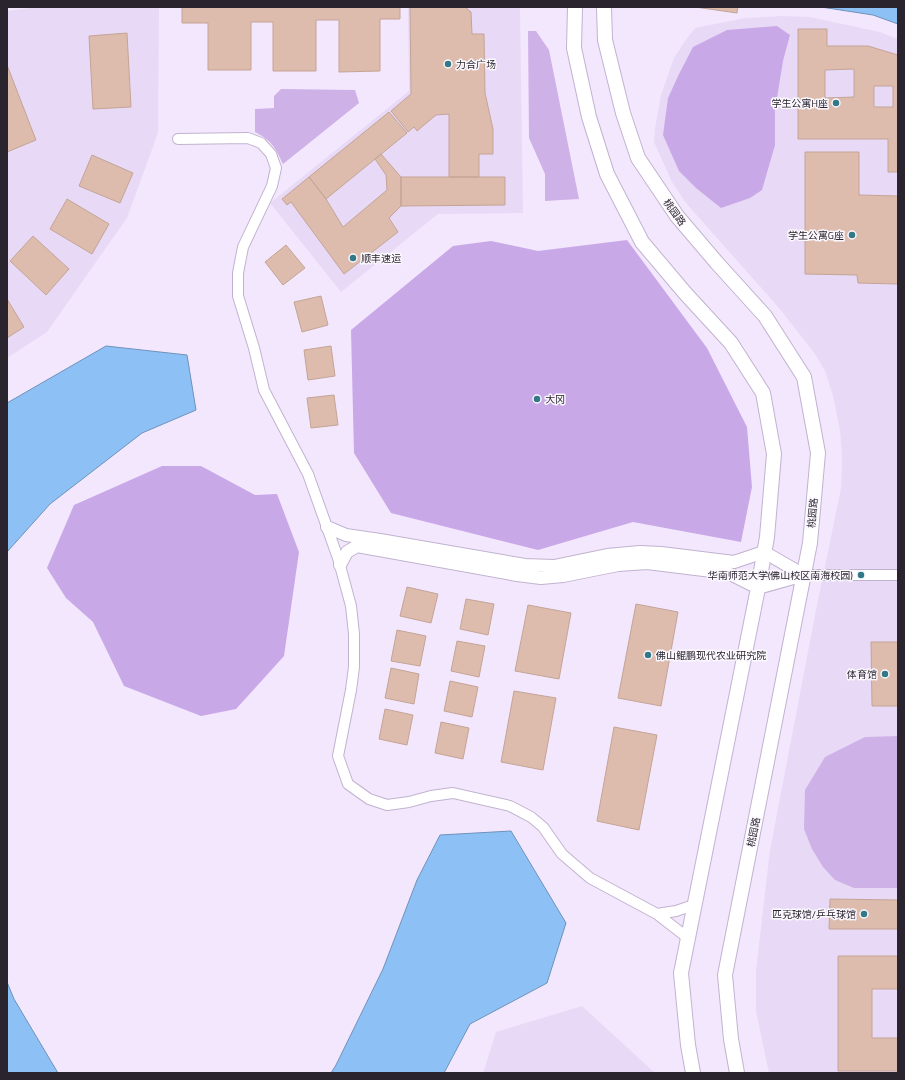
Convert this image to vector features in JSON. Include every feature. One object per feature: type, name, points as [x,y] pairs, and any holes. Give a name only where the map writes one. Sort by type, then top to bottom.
[{"type":"main road","points":[[567,7],[574,48],[589,116],[607,174],[642,242],[684,292],[731,343],[763,393],[774,454],[767,537],[758,588],[681,973],[688,1045],[693,1073]]},
{"type":"main road","points":[[574,48],[575,7]]},
{"type":"main road","name":"桃园路","points":[[604,7],[605,40],[623,114],[638,158],[677,216],[717,264],[766,316],[804,377],[818,453],[810,543],[725,975],[731,1039],[737,1073]]},
{"type":"main road","points":[[605,40],[614,7]]},
{"type":"street","points":[[178,139],[248,138],[261,143],[271,154],[276,168],[272,186],[243,247],[238,273],[238,296],[254,348],[264,390],[308,474],[340,565],[351,606],[354,634],[354,667],[338,756],[348,784],[369,799],[387,805],[453,793],[510,806],[531,817],[543,827],[562,854],[590,878],[657,914],[688,938]]},
{"type":"street","points":[[327,527],[346,535],[525,565],[554,566],[607,555],[640,552],[661,553],[734,562],[764,552],[804,575]]},
{"type":"street","points":[[340,565],[347,552],[357,546],[541,578],[563,576],[618,564],[647,563],[728,573],[758,588],[804,575],[898,575]]},
{"type":"street","points":[[657,914],[676,911],[694,905]]},
{"type":"shaded area","points":[[39,7],[159,7],[158,133],[127,218],[47,332],[7,358],[7,11]]},
{"type":"shaded area","points":[[408,7],[520,7],[523,213],[438,214],[341,292],[270,203],[409,91]]},
{"type":"shaded area","name":"华南师范大学(佛山校区南海校园)","points":[[783,16],[810,17],[880,32],[898,39],[898,1073],[769,1073],[756,1012],[756,970],[770,850],[841,488],[842,457],[840,431],[833,396],[825,371],[815,354],[779,308],[685,202],[672,182],[654,142],[661,95],[674,58],[695,28],[745,18]]},
{"type":"shaded area","points":[[777,26],[790,35],[783,61],[775,110],[775,145],[762,190],[750,198],[721,208],[696,188],[679,171],[663,135],[668,98],[693,47],[727,30]]},
{"type":"shaded area","points":[[528,31],[536,31],[549,50],[579,199],[545,201],[545,174],[529,138]]},
{"type":"shaded area","points":[[281,89],[355,90],[359,103],[283,164],[272,145],[265,138],[255,132],[255,109],[274,108],[274,96]]},
{"type":"shaded area","points":[[627,240],[707,348],[747,427],[752,487],[741,542],[633,522],[538,550],[391,513],[354,453],[351,330],[453,246],[491,241],[538,251]]},
{"type":"shaded area","points":[[162,466],[201,466],[255,495],[277,494],[299,552],[284,656],[236,709],[201,716],[124,686],[93,622],[66,598],[47,568],[74,505]]},
{"type":"shaded area","points":[[898,736],[898,888],[854,888],[835,880],[823,867],[812,849],[804,829],[805,790],[825,757],[865,737]]},
{"type":"shaded area","points":[[582,1006],[655,1073],[483,1073],[496,1032]]},
{"type":"water","points":[[821,7],[898,7],[898,24],[873,15]]},
{"type":"water","points":[[106,346],[187,355],[196,410],[142,433],[50,504],[7,552],[7,403]]},
{"type":"water","points":[[511,831],[566,923],[547,983],[470,1024],[444,1073],[331,1073],[383,969],[417,880],[440,835]]},
{"type":"water","points":[[7,982],[14,999],[58,1073],[7,1073]]},
{"type":"building","points":[[182,7],[400,7],[400,19],[380,19],[380,71],[339,72],[339,20],[316,20],[316,71],[273,71],[273,22],[251,22],[251,70],[208,70],[208,23],[182,23]]},
{"type":"building","name":"力合广场","points":[[410,7],[465,7],[471,12],[472,34],[484,34],[485,93],[493,129],[493,154],[479,154],[479,177],[449,177],[449,114],[436,115],[417,131],[414,127],[408,132],[391,111],[411,94]]},
{"type":"building","points":[[695,7],[738,7],[737,13]]},
{"type":"building","name":"学生公寓H座","points":[[798,29],[827,29],[827,46],[868,46],[898,55],[898,172],[888,172],[888,139],[798,139]],"holes":[[[854,69],[854,97],[825,98],[825,70]],[[874,86],[893,86],[893,107],[874,107]]]},
{"type":"building","points":[[127,33],[131,107],[93,109],[89,36]]},
{"type":"building","points":[[7,65],[36,140],[7,152]]},
{"type":"building","points":[[389,112],[407,133],[326,199],[309,177]]},
{"type":"building","name":"学生公寓G座","points":[[805,152],[859,152],[859,195],[898,196],[898,284],[858,283],[857,275],[805,274]]},
{"type":"building","points":[[381,154],[401,177],[401,206],[389,218],[398,232],[344,274],[291,202],[287,205],[282,199],[309,177],[326,199],[343,227],[387,190],[386,175],[375,159]]},
{"type":"building","points":[[92,155],[133,173],[120,203],[79,186]]},
{"type":"building","points":[[401,177],[505,177],[505,205],[401,206]]},
{"type":"building","points":[[67,199],[109,224],[92,254],[50,229]]},
{"type":"building","points":[[33,236],[69,269],[46,295],[10,261]]},
{"type":"building","points":[[286,245],[305,268],[283,285],[265,262]]},
{"type":"building","points":[[321,296],[328,325],[302,332],[294,302]]},
{"type":"building","points":[[7,299],[24,327],[7,338]]},
{"type":"building","points":[[331,346],[335,376],[308,380],[304,350]]},
{"type":"building","points":[[334,395],[338,425],[311,428],[307,398]]},
{"type":"building","points":[[407,587],[438,594],[431,623],[400,616]]},
{"type":"building","points":[[466,599],[494,604],[488,635],[460,629]]},
{"type":"building","name":"佛山鲲鹏现代农业研究院","points":[[636,604],[678,612],[661,706],[618,698]]},
{"type":"building","points":[[528,605],[571,613],[559,679],[515,671]]},
{"type":"building","points":[[397,630],[426,636],[420,666],[391,661]]},
{"type":"building","points":[[457,641],[485,646],[479,677],[451,671]]},
{"type":"building","name":"体育馆","points":[[871,642],[898,642],[898,706],[872,706]]},
{"type":"building","points":[[391,668],[419,674],[414,704],[385,698]]},
{"type":"building","points":[[450,681],[478,687],[472,717],[444,711]]},
{"type":"building","points":[[514,691],[556,698],[543,770],[501,762]]},
{"type":"building","points":[[385,709],[413,715],[407,745],[379,739]]},
{"type":"building","points":[[441,722],[469,728],[463,759],[435,753]]},
{"type":"building","points":[[614,727],[657,735],[639,830],[597,821]]},
{"type":"building","name":"匹克球馆/乒乓球馆","points":[[830,899],[898,900],[898,929],[829,929]]},
{"type":"building","points":[[838,956],[898,956],[898,989],[872,989],[872,1038],[898,1038],[898,1071],[838,1071]]},
{"type":"place","name":"力合广场","points":[[448,64]]},
{"type":"place","name":"学生公寓H座","points":[[836,103]]},
{"type":"place","name":"学生公寓G座","points":[[852,235]]},
{"type":"place","name":"顺丰速运","points":[[353,258]]},
{"type":"place","name":"大冈","points":[[537,399]]},
{"type":"place","name":"华南师范大学(佛山校区南海校园)","points":[[861,575]]},
{"type":"place","name":"佛山鲲鹏现代农业研究院","points":[[648,655]]},
{"type":"place","name":"体育馆","points":[[885,674]]},
{"type":"place","name":"匹克球馆/乒乓球馆","points":[[864,914]]}]
